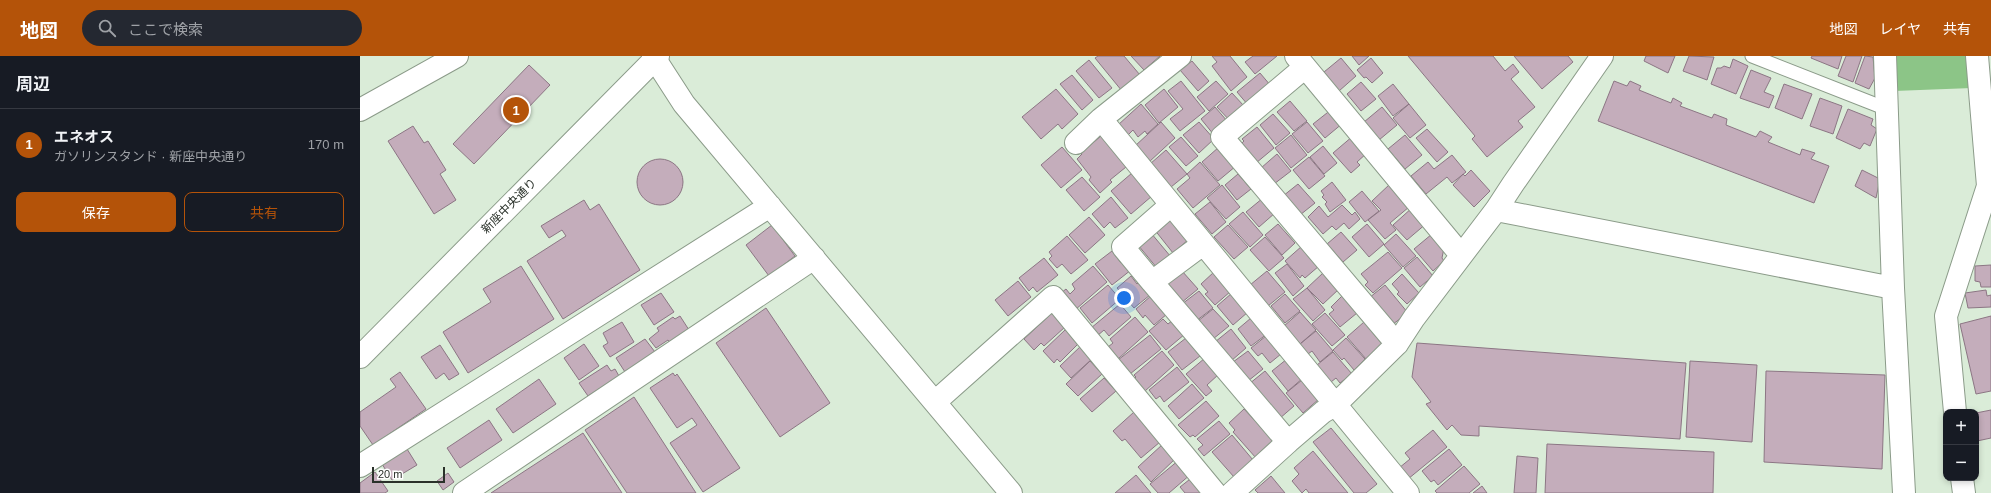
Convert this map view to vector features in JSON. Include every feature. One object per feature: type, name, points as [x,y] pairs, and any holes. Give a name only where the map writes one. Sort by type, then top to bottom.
[{"type":"street","points":[[360,110],[458,56]]},
{"type":"street","points":[[1076,144],[1101,119],[1180,56]]},
{"type":"street","points":[[1232,493],[1323,412],[1335,405],[1397,344],[1461,255],[1496,210],[1602,56]]},
{"type":"street","points":[[1885,56],[1893,288],[1904,493]]},
{"type":"street","points":[[1956,409],[1946,316],[1988,186],[1977,56]]},
{"type":"street","points":[[655,57],[684,104],[1011,493]]},
{"type":"street","name":"新座中央通り","points":[[360,357],[655,57]]},
{"type":"street","points":[[1397,344],[1222,137],[1300,62],[1461,255]]},
{"type":"street","points":[[1101,119],[1408,493]]},
{"type":"street","points":[[1171,205],[1123,247],[1288,442]]},
{"type":"street","points":[[360,466],[770,206]]},
{"type":"street","points":[[1496,210],[1893,288]]},
{"type":"street","points":[[1152,282],[1203,244]]},
{"type":"street","points":[[464,493],[814,258]]},
{"type":"street","points":[[934,402],[1053,297],[1215,493]]},
{"type":"street","points":[[1962,481],[1964,493]]},
{"type":"lane","points":[[1752,56],[1887,109]]},
{"type":"green space","points":[[1894,56],[1971,56],[1972,88],[1894,91]]},
{"type":"building","points":[[1098,56],[1124,56],[1140,75],[1122,91],[1095,58]]},
{"type":"building","points":[[1131,56],[1160,56],[1144,70]]},
{"type":"building","points":[[1212,56],[1230,56],[1247,77],[1231,91],[1212,66],[1217,62]]},
{"type":"building","points":[[1253,56],[1277,56],[1255,74],[1245,62]]},
{"type":"building","points":[[1352,56],[1369,56],[1359,65]]},
{"type":"building","points":[[1408,56],[1493,56],[1505,71],[1513,64],[1519,72],[1511,79],[1535,107],[1518,121],[1523,127],[1487,157],[1472,139],[1475,136]]},
{"type":"building","points":[[1514,56],[1568,56],[1573,62],[1542,89]]},
{"type":"building","points":[[1646,56],[1675,56],[1668,73],[1644,61]]},
{"type":"building","points":[[1689,56],[1714,57],[1707,80],[1683,71]]},
{"type":"building","points":[[1812,56],[1842,56],[1838,69],[1811,58]]},
{"type":"building","points":[[1846,56],[1862,56],[1853,82],[1838,76]]},
{"type":"building","points":[[1865,56],[1873,57],[1875,78],[1869,89],[1855,83]]},
{"type":"building","points":[[1341,58],[1356,76],[1339,91],[1324,72]]},
{"type":"building","points":[[1371,58],[1383,73],[1372,83],[1366,77],[1364,78],[1357,70]]},
{"type":"building","points":[[1733,59],[1748,66],[1736,94],[1711,84],[1717,68],[1724,66],[1730,68]]},
{"type":"building","points":[[1089,60],[1112,88],[1099,98],[1076,71]]},
{"type":"building","points":[[1192,61],[1209,81],[1198,91],[1180,70]]},
{"type":"building","points":[[529,65],[550,85],[474,164],[453,144]]},
{"type":"building","points":[[1751,70],[1771,78],[1764,92],[1774,96],[1769,108],[1740,98]]},
{"type":"building","points":[[1260,73],[1271,86],[1248,105],[1237,92]]},
{"type":"building","points":[[1072,75],[1093,100],[1082,110],[1060,84]]},
{"type":"building","points":[[1181,81],[1205,111],[1180,131],[1170,119],[1183,109],[1168,91]]},
{"type":"building","points":[[1216,81],[1228,94],[1209,111],[1197,97]]},
{"type":"building","points":[[1614,81],[1627,86],[1630,81],[1641,86],[1639,90],[1671,103],[1673,98],[1682,103],[1680,106],[1712,118],[1714,114],[1727,119],[1726,125],[1756,137],[1760,131],[1772,137],[1768,142],[1800,155],[1802,149],[1815,153],[1811,159],[1829,166],[1814,203],[1598,121]]},
{"type":"building","points":[[1361,82],[1376,99],[1361,111],[1347,94]]},
{"type":"building","points":[[1393,84],[1409,104],[1393,116],[1378,96]]},
{"type":"building","points":[[1784,84],[1812,94],[1802,119],[1775,108]]},
{"type":"building","points":[[1056,89],[1078,114],[1062,129],[1058,124],[1041,139],[1022,117]]},
{"type":"building","points":[[1164,89],[1178,107],[1159,123],[1145,105]]},
{"type":"building","points":[[1232,93],[1244,106],[1232,123],[1217,107]]},
{"type":"building","points":[[1820,98],[1842,106],[1833,134],[1810,126]]},
{"type":"building","points":[[1290,101],[1307,121],[1294,131],[1277,112]]},
{"type":"building","points":[[1141,104],[1158,124],[1147,134],[1145,131],[1138,137],[1133,130],[1127,136],[1118,125]]},
{"type":"building","points":[[1409,104],[1426,125],[1410,138],[1393,118]]},
{"type":"building","points":[[1215,107],[1228,122],[1214,135],[1201,119]]},
{"type":"building","points":[[1382,107],[1397,125],[1379,140],[1364,122]]},
{"type":"building","points":[[1332,109],[1343,123],[1325,138],[1313,124]]},
{"type":"building","points":[[1848,109],[1873,119],[1871,125],[1877,129],[1870,146],[1864,143],[1860,149],[1836,138]]},
{"type":"building","points":[[1273,114],[1290,133],[1276,145],[1260,125]]},
{"type":"building","points":[[1161,122],[1175,138],[1149,162],[1135,146]]},
{"type":"building","points":[[1199,122],[1214,139],[1199,153],[1183,135]]},
{"type":"building","points":[[1307,122],[1323,141],[1308,153],[1292,134]]},
{"type":"building","points":[[413,126],[424,143],[428,141],[446,170],[440,174],[456,200],[434,214],[388,141]]},
{"type":"building","points":[[1257,127],[1274,148],[1256,163],[1241,144],[1244,141],[1242,139]]},
{"type":"building","points":[[1427,129],[1448,152],[1437,162],[1416,138]]},
{"type":"building","points":[[1291,135],[1307,155],[1291,168],[1275,148]]},
{"type":"building","points":[[1405,135],[1422,155],[1405,169],[1388,149]]},
{"type":"building","points":[[1101,136],[1126,167],[1110,180],[1112,182],[1100,193],[1089,180],[1091,177],[1077,159],[1082,154],[1081,153]]},
{"type":"building","points":[[1353,136],[1367,153],[1357,162],[1360,165],[1351,173],[1333,153]]},
{"type":"building","points":[[1181,137],[1198,156],[1186,166],[1169,147]]},
{"type":"building","points":[[1323,146],[1337,163],[1324,174],[1310,157]]},
{"type":"building","points":[[1062,147],[1082,170],[1061,188],[1041,165]]},
{"type":"building","points":[[1219,147],[1236,166],[1218,181],[1202,162]]},
{"type":"building","points":[[1166,150],[1187,174],[1171,187],[1150,164]]},
{"type":"building","points":[[1277,154],[1291,171],[1274,184],[1261,168]]},
{"type":"building","points":[[1452,155],[1466,172],[1452,183],[1447,177],[1426,194],[1411,176],[1428,162],[1434,169]]},
{"type":"building","points":[[1309,157],[1325,176],[1309,189],[1293,170]]},
{"type":"building","points":[[665,159],[677,165],[682,173],[682,191],[677,199],[669,204],[655,205],[643,199],[638,191],[637,177],[643,165],[651,160]]},
{"type":"building","points":[[1200,162],[1220,185],[1193,208],[1177,189],[1190,178],[1187,174]]},
{"type":"building","points":[[1471,170],[1490,191],[1474,207],[1453,185],[1463,174],[1465,176]]},
{"type":"building","points":[[1862,170],[1880,179],[1876,198],[1855,186]]},
{"type":"building","points":[[1132,173],[1152,196],[1131,214],[1111,191]]},
{"type":"building","points":[[1238,174],[1251,189],[1237,200],[1225,185]]},
{"type":"building","points":[[1082,177],[1100,197],[1084,211],[1066,190]]},
{"type":"building","points":[[1332,182],[1346,200],[1330,212],[1325,204],[1327,202],[1322,197],[1324,195],[1321,191]]},
{"type":"building","points":[[1298,184],[1315,203],[1300,215],[1283,196]]},
{"type":"building","points":[[1390,184],[1409,207],[1390,223],[1396,230],[1385,239],[1368,220],[1381,210],[1372,201]]},
{"type":"building","points":[[1222,185],[1240,207],[1226,219],[1207,198]]},
{"type":"building","points":[[1362,191],[1379,211],[1365,222],[1349,202]]},
{"type":"building","points":[[1111,197],[1128,218],[1115,228],[1110,222],[1104,228],[1092,214]]},
{"type":"building","points":[[1263,198],[1275,213],[1259,227],[1246,212]]},
{"type":"building","points":[[584,200],[590,210],[599,204],[640,270],[563,319],[527,261],[566,236],[562,230],[549,238],[541,226]]},
{"type":"building","points":[[1210,202],[1226,222],[1212,234],[1195,214]]},
{"type":"building","points":[[1342,205],[1352,215],[1355,212],[1360,219],[1349,229],[1344,223],[1336,230],[1332,226],[1323,234],[1308,217],[1319,206],[1328,217]]},
{"type":"building","points":[[1413,207],[1427,223],[1407,240],[1393,225]]},
{"type":"building","points":[[1243,212],[1263,235],[1250,247],[1229,224]]},
{"type":"building","points":[[1089,217],[1105,235],[1085,253],[1069,235]]},
{"type":"building","points":[[1172,218],[1189,239],[1173,253],[1154,229]]},
{"type":"building","points":[[1278,224],[1295,243],[1282,255],[1265,235]]},
{"type":"building","points":[[1367,224],[1384,244],[1369,257],[1352,237]]},
{"type":"building","points":[[772,225],[795,256],[769,276],[746,245]]},
{"type":"building","points":[[1228,225],[1248,247],[1234,259],[1214,237]]},
{"type":"building","points":[[1341,232],[1357,250],[1343,262],[1327,244]]},
{"type":"building","points":[[1151,233],[1171,257],[1157,268],[1138,245]]},
{"type":"building","points":[[1396,234],[1416,256],[1403,267],[1384,245]]},
{"type":"building","points":[[1432,234],[1444,248],[1442,258],[1444,261],[1433,271],[1414,249]]},
{"type":"building","points":[[1067,236],[1088,260],[1071,274],[1062,264],[1057,268],[1049,259],[1052,256],[1049,252]]},
{"type":"building","points":[[1265,237],[1284,258],[1269,271],[1250,250]]},
{"type":"building","points":[[1302,246],[1319,266],[1305,278],[1302,275],[1300,278],[1285,261]]},
{"type":"building","points":[[1112,251],[1121,263],[1123,261],[1131,270],[1112,285],[1095,264]]},
{"type":"building","points":[[1388,252],[1402,268],[1373,293],[1365,285],[1368,282],[1361,274]]},
{"type":"building","points":[[1417,257],[1433,276],[1420,287],[1404,268]]},
{"type":"building","points":[[1044,258],[1058,275],[1037,292],[1033,287],[1029,291],[1019,278]]},
{"type":"building","points":[[1287,264],[1304,286],[1293,296],[1275,273]]},
{"type":"building","points":[[1991,265],[1991,287],[1981,287],[1980,282],[1975,281],[1975,266]]},
{"type":"building","points":[[521,266],[554,319],[468,373],[443,332],[491,302],[483,289]]},
{"type":"building","points":[[1093,266],[1107,282],[1075,310],[1061,293],[1066,289],[1070,294],[1075,289],[1072,284]]},
{"type":"building","points":[[1182,271],[1198,289],[1181,303],[1165,284]]},
{"type":"building","points":[[1267,271],[1285,292],[1268,306],[1250,285]]},
{"type":"building","points":[[1214,272],[1231,291],[1215,305],[1205,294],[1208,292],[1201,284]]},
{"type":"building","points":[[1323,273],[1339,289],[1323,304],[1307,288]]},
{"type":"building","points":[[1402,274],[1419,293],[1407,304],[1397,294],[1399,292],[1392,284]]},
{"type":"building","points":[[1131,276],[1137,284],[1139,282],[1150,295],[1134,308],[1117,288]]},
{"type":"building","points":[[1018,281],[1031,297],[1008,316],[995,300]]},
{"type":"building","points":[[1108,285],[1120,299],[1092,323],[1080,308]]},
{"type":"building","points":[[1385,285],[1408,313],[1393,324],[1369,298]]},
{"type":"building","points":[[1307,288],[1325,310],[1313,321],[1293,299]]},
{"type":"building","points":[[1986,290],[1987,296],[1991,295],[1991,307],[1968,308],[1965,293]]},
{"type":"building","points":[[1199,291],[1213,308],[1196,321],[1182,304]]},
{"type":"building","points":[[661,293],[674,312],[654,325],[641,305]]},
{"type":"building","points":[[1232,293],[1248,312],[1233,325],[1217,306]]},
{"type":"building","points":[[1285,294],[1300,311],[1285,323],[1271,306]]},
{"type":"building","points":[[1152,295],[1167,314],[1154,325],[1145,315],[1143,318],[1136,309]]},
{"type":"building","points":[[1342,296],[1357,313],[1340,327],[1329,314],[1334,310],[1331,307]]},
{"type":"building","points":[[1120,304],[1131,317],[1109,336],[1104,330],[1097,336],[1091,328]]},
{"type":"building","points":[[766,308],[830,403],[780,437],[716,343]]},
{"type":"building","points":[[1213,309],[1229,326],[1213,339],[1198,321]]},
{"type":"building","points":[[1300,312],[1316,330],[1300,344],[1284,326]]},
{"type":"building","points":[[1052,313],[1065,327],[1044,346],[1041,343],[1034,350],[1024,339]]},
{"type":"building","points":[[1325,313],[1345,335],[1332,346],[1312,324]]},
{"type":"building","points":[[680,316],[689,330],[670,343],[668,340],[656,348],[649,339],[659,331],[657,328],[673,317],[675,319]]},
{"type":"building","points":[[1991,316],[1991,391],[1976,394],[1960,324]]},
{"type":"building","points":[[1135,317],[1148,332],[1118,359],[1108,347],[1113,343],[1110,339]]},
{"type":"building","points":[[1251,318],[1267,334],[1251,346],[1238,329]]},
{"type":"building","points":[[1163,319],[1168,324],[1173,320],[1185,334],[1166,350],[1149,331]]},
{"type":"building","points":[[622,322],[634,342],[610,357],[603,346],[608,343],[603,333]]},
{"type":"building","points":[[1364,322],[1383,345],[1366,359],[1347,337]]},
{"type":"building","points":[[1231,329],[1246,348],[1231,361],[1215,342]]},
{"type":"building","points":[[1065,330],[1079,343],[1060,362],[1057,359],[1054,363],[1043,351]]},
{"type":"building","points":[[1316,331],[1333,351],[1320,362],[1312,351],[1308,354],[1300,344]]},
{"type":"building","points":[[1150,335],[1161,349],[1130,374],[1118,360]]},
{"type":"building","points":[[1266,336],[1281,354],[1270,363],[1262,353],[1258,356],[1251,348]]},
{"type":"building","points":[[1186,338],[1200,356],[1182,370],[1168,352]]},
{"type":"building","points":[[1346,338],[1365,359],[1354,370],[1344,358],[1342,360],[1333,350]]},
{"type":"building","points":[[645,339],[655,352],[625,372],[616,358]]},
{"type":"building","points":[[1417,343],[1686,363],[1680,439],[1479,426],[1479,436],[1461,435],[1452,425],[1447,430],[1426,404],[1431,402],[1412,377]]},
{"type":"building","points":[[584,344],[599,366],[579,380],[564,358]]},
{"type":"building","points":[[440,345],[459,374],[449,380],[444,373],[436,379],[421,357]]},
{"type":"building","points":[[1082,345],[1093,358],[1071,378],[1060,366]]},
{"type":"building","points":[[1162,351],[1174,365],[1145,391],[1134,379],[1136,377],[1134,375]]},
{"type":"building","points":[[1248,351],[1263,369],[1248,381],[1233,362]]},
{"type":"building","points":[[1333,352],[1352,374],[1340,383],[1336,378],[1331,382],[1317,365]]},
{"type":"building","points":[[1205,358],[1219,374],[1207,385],[1212,391],[1206,396],[1186,374]]},
{"type":"building","points":[[1287,359],[1303,378],[1288,391],[1272,371]]},
{"type":"building","points":[[1090,361],[1102,374],[1078,396],[1066,384]]},
{"type":"building","points":[[1690,361],[1757,365],[1752,442],[1686,437]]},
{"type":"building","points":[[607,365],[611,371],[615,369],[619,376],[588,396],[579,383]]},
{"type":"building","points":[[1177,367],[1189,382],[1164,402],[1160,396],[1156,399],[1149,390]]},
{"type":"building","points":[[1265,371],[1294,406],[1279,419],[1249,384]]},
{"type":"building","points":[[1766,371],[1885,375],[1882,469],[1764,462]]},
{"type":"building","points":[[400,372],[426,409],[373,445],[360,426],[360,412],[396,387],[390,379]]},
{"type":"building","points":[[673,373],[675,376],[677,374],[740,468],[703,492],[670,443],[697,425],[692,418],[677,428],[650,388]]},
{"type":"building","points":[[1104,378],[1116,391],[1092,412],[1080,399]]},
{"type":"building","points":[[539,379],[556,404],[513,433],[496,409]]},
{"type":"building","points":[[1302,380],[1319,399],[1303,413],[1286,393]]},
{"type":"building","points":[[1192,384],[1204,398],[1179,419],[1168,406]]},
{"type":"building","points":[[634,397],[696,493],[627,493],[585,430]]},
{"type":"building","points":[[1206,401],[1219,416],[1195,437],[1193,435],[1190,437],[1178,425]]},
{"type":"building","points":[[1244,409],[1273,440],[1271,445],[1256,458],[1233,432],[1235,430],[1229,423]]},
{"type":"building","points":[[1991,410],[1991,438],[1979,441],[1979,412]]},
{"type":"building","points":[[1134,412],[1160,442],[1141,458],[1125,439],[1122,441],[1113,431]]},
{"type":"building","points":[[489,420],[502,440],[460,468],[447,448]]},
{"type":"building","points":[[1219,421],[1230,434],[1204,456],[1198,449],[1203,445],[1197,439]]},
{"type":"building","points":[[1331,428],[1377,484],[1366,493],[1354,493],[1313,442]]},
{"type":"building","points":[[1433,430],[1447,447],[1408,479],[1399,468],[1410,459],[1405,453]]},
{"type":"building","points":[[583,433],[622,493],[491,493]]},
{"type":"building","points":[[1232,435],[1253,460],[1234,477],[1212,452]]},
{"type":"building","points":[[1163,444],[1176,458],[1151,482],[1138,467]]},
{"type":"building","points":[[1547,444],[1714,452],[1713,493],[1545,493]]},
{"type":"building","points":[[407,449],[417,465],[392,480],[382,464]]},
{"type":"building","points":[[1449,449],[1462,465],[1438,485],[1434,480],[1431,482],[1422,471]]},
{"type":"building","points":[[1313,451],[1348,493],[1309,493],[1306,489],[1302,493],[1292,481],[1299,474],[1294,468]]},
{"type":"building","points":[[1517,456],[1538,458],[1536,493],[1514,493]]},
{"type":"building","points":[[1179,460],[1191,474],[1169,493],[1158,493],[1150,484]]},
{"type":"building","points":[[1464,466],[1480,484],[1469,493],[1437,493],[1435,491]]},
{"type":"building","points":[[375,472],[388,491],[385,493],[360,493],[360,483]]},
{"type":"building","points":[[448,473],[454,482],[443,490],[437,481]]},
{"type":"building","points":[[1136,475],[1151,493],[1115,493]]},
{"type":"building","points":[[1194,476],[1208,493],[1185,493],[1180,487]]},
{"type":"building","points":[[1271,476],[1285,493],[1258,493],[1255,490]]},
{"type":"building","points":[[1482,486],[1487,493],[1473,493]]},
{"type":"place","name":"エネオス","points":[[516,110]]}]
